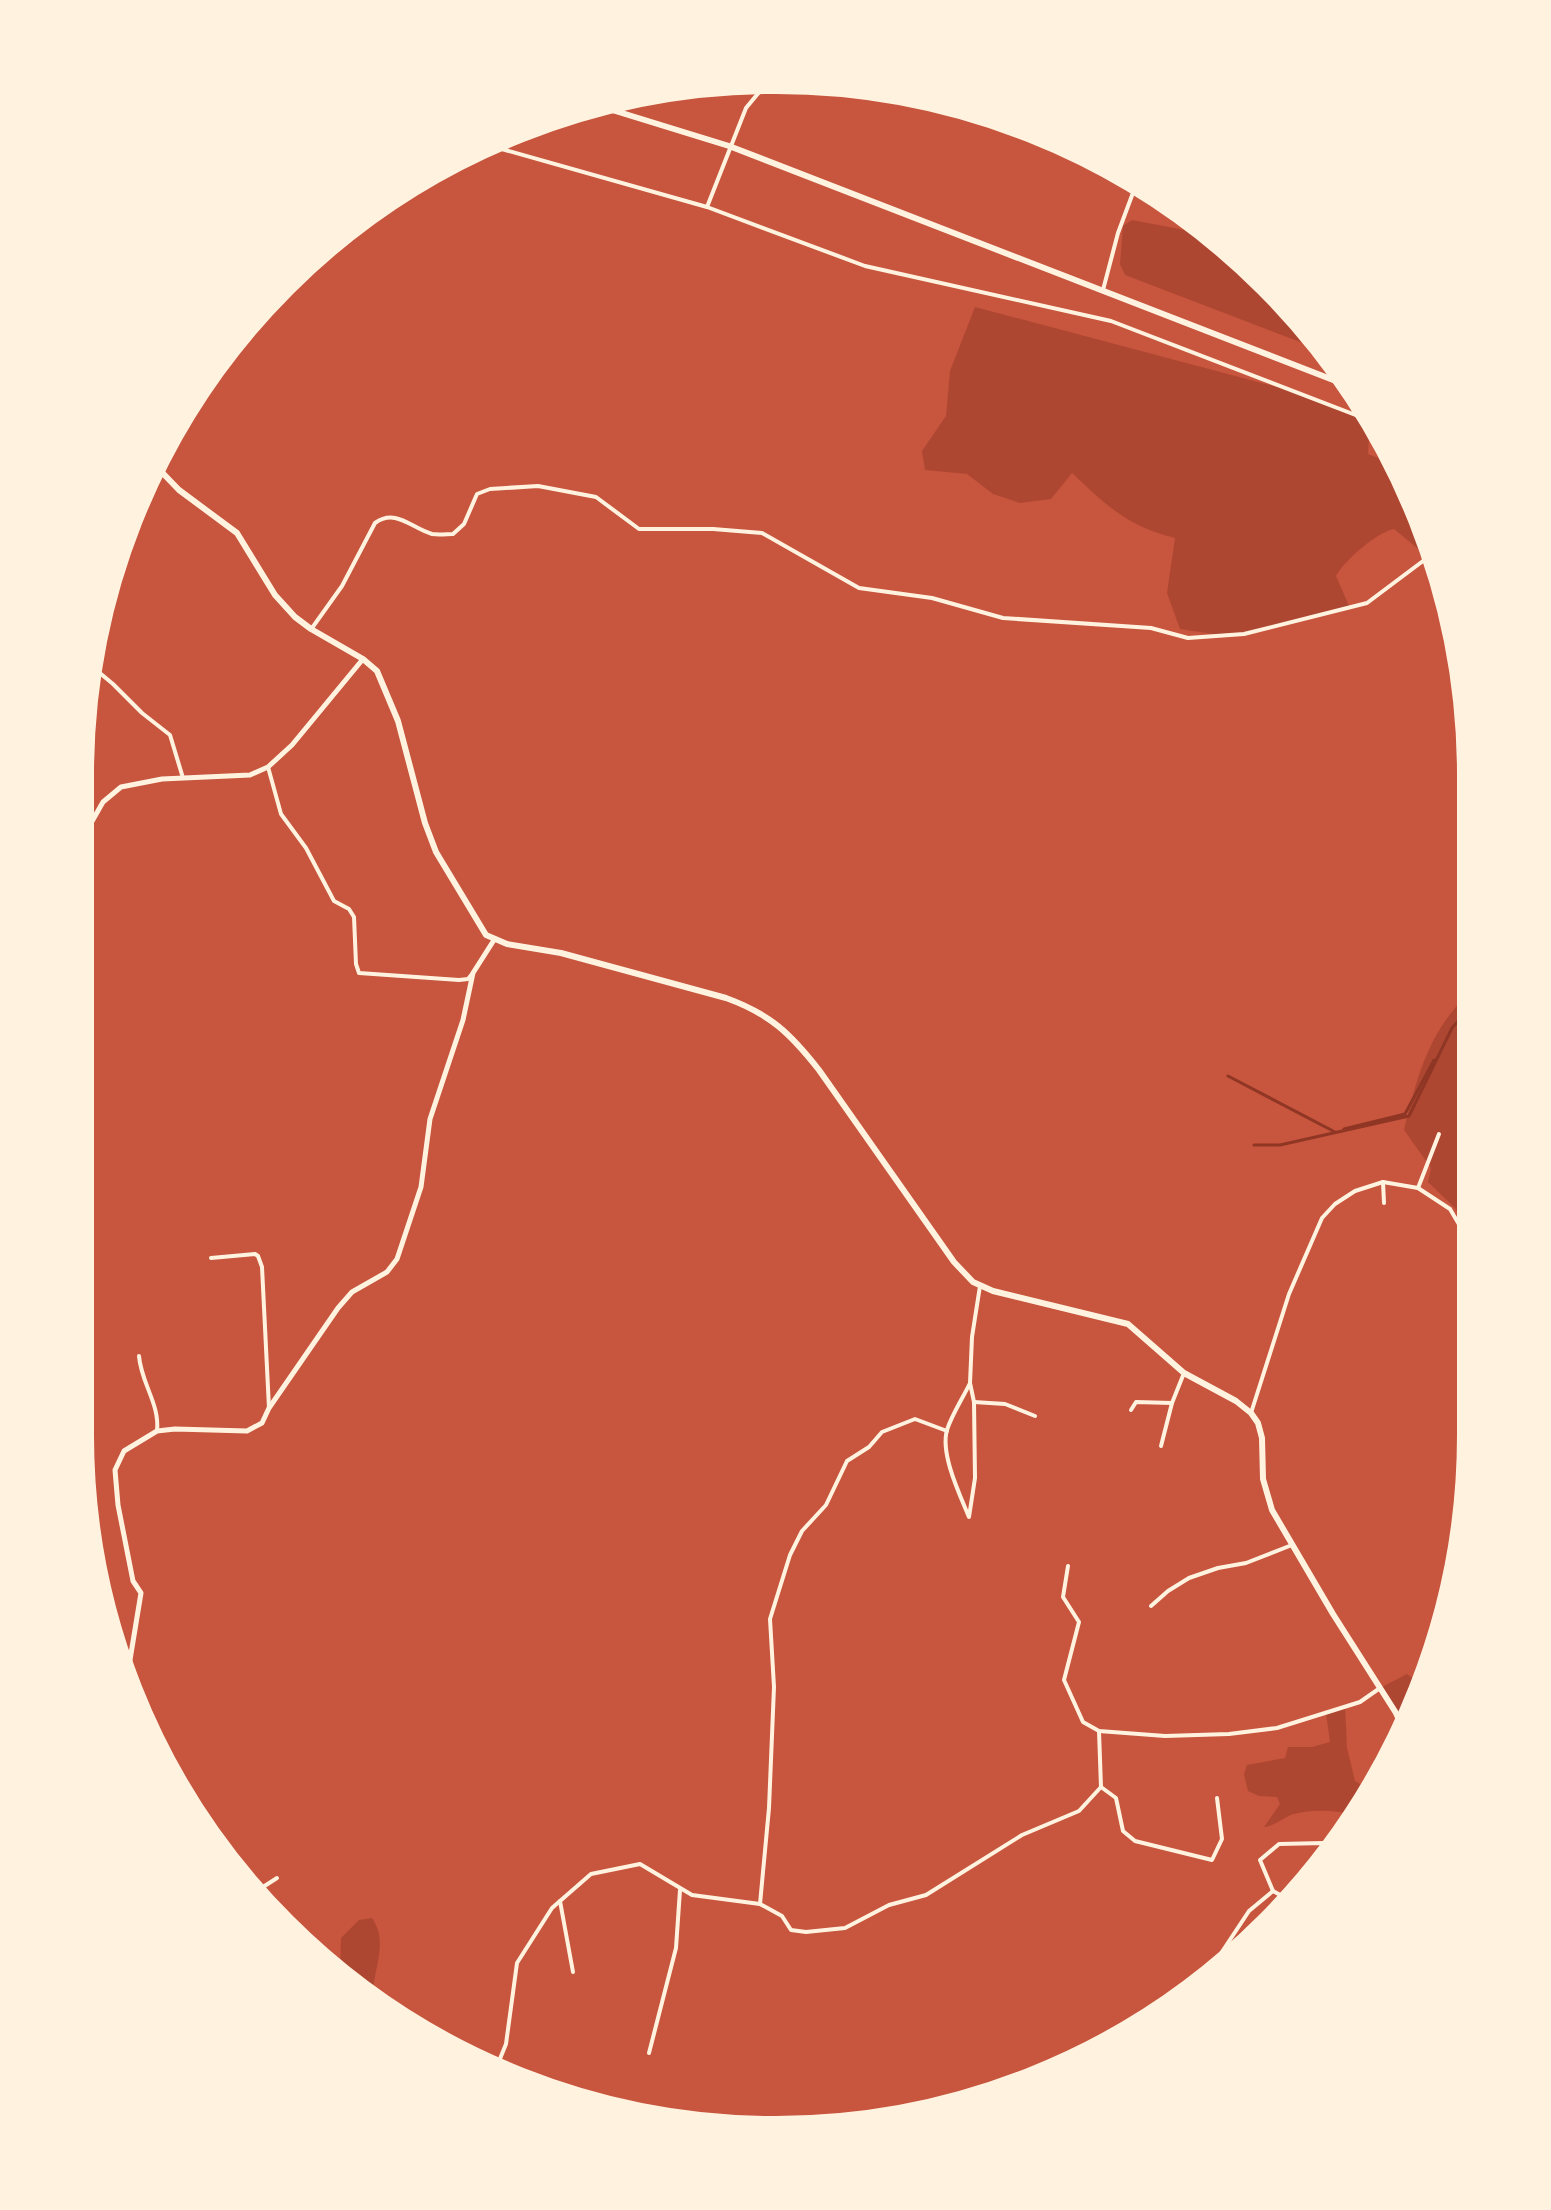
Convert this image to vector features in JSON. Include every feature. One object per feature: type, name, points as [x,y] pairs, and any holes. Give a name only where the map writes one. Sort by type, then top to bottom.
[{"type":"main road","points":[[616,111],[729,146],[1333,380]]},
{"type":"main road","points":[[162,473],[179,490],[237,533],[275,595],[295,617],[377,671],[398,721],[425,823],[436,852],[486,935],[507,944],[561,953],[726,998],[767,1016],[796,1041],[954,1262],[980,1286],[1128,1324],[1184,1373],[1236,1401],[1251,1413],[1262,1438],[1263,1479],[1275,1516],[1397,1719]]},
{"type":"main road","points":[[92,821],[103,802],[121,787],[162,779],[250,775],[268,767],[292,745],[363,659]]},
{"type":"main road","points":[[130,1659],[141,1593],[133,1581],[118,1505],[115,1470],[124,1451],[157,1431],[247,1431],[262,1423],[269,1408],[338,1308],[352,1292],[387,1272],[397,1259],[421,1187],[430,1119],[463,1020],[473,973],[494,940]]},
{"type":"street","points":[[707,207],[746,108],[759,92]]},
{"type":"street","points":[[502,149],[707,207],[865,266],[1111,321],[1355,415]]},
{"type":"street","points":[[1103,290],[1118,233],[1133,194]]},
{"type":"street","points":[[311,629],[342,586],[375,523],[384,516],[394,516],[433,534],[453,534],[464,524],[477,494],[502,488],[538,486],[596,497],[639,529],[713,529],[762,533],[859,588],[932,598],[1003,618],[1151,628],[1188,638],[1244,634],[1367,603],[1424,560]]},
{"type":"street","points":[[100,673],[170,735],[183,778]]},
{"type":"street","points":[[268,767],[281,814],[306,848],[334,901],[349,909],[354,917],[359,973],[459,980],[468,979],[473,973]]},
{"type":"street","points":[[1418,1188],[1439,1134]]},
{"type":"street","points":[[1383,1182],[1384,1203]]},
{"type":"street","points":[[1251,1413],[1289,1294],[1322,1218],[1335,1204],[1355,1191],[1383,1182],[1418,1188],[1450,1209],[1459,1224]]},
{"type":"street","points":[[211,1258],[258,1256],[263,1280],[269,1408]]},
{"type":"street","points":[[970,1383],[947,1431],[945,1446],[969,1517],[975,1478],[974,1402],[970,1383],[972,1337],[980,1286]]},
{"type":"street","points":[[139,1356],[140,1370],[158,1415],[157,1431]]},
{"type":"street","points":[[1161,1446],[1172,1403],[1184,1373]]},
{"type":"street","points":[[974,1402],[1005,1404],[1035,1416]]},
{"type":"street","points":[[1131,1410],[1136,1402],[1172,1403]]},
{"type":"street","points":[[760,1904],[769,1808],[774,1687],[770,1619],[790,1555],[802,1531],[826,1505],[847,1461],[869,1447],[882,1432],[915,1419],[947,1431]]},
{"type":"street","points":[[1151,1606],[1189,1578],[1246,1563],[1294,1544]]},
{"type":"street","points":[[1068,1566],[1063,1597],[1079,1622],[1064,1680],[1083,1722],[1099,1731],[1165,1736],[1229,1734],[1277,1728],[1360,1702],[1380,1688]]},
{"type":"street","points":[[500,2060],[506,2044],[517,1963],[552,1908],[591,1874],[640,1864],[692,1895],[760,1904],[782,1916],[791,1930],[806,1932],[845,1928],[889,1905],[926,1895],[1022,1835],[1079,1811],[1101,1787],[1099,1731]]},
{"type":"street","points":[[1101,1787],[1116,1798],[1123,1831],[1135,1841],[1212,1860],[1222,1839],[1217,1798]]},
{"type":"street","points":[[1280,1895],[1273,1891],[1260,1860],[1279,1844],[1324,1843]]},
{"type":"street","points":[[265,1888],[277,1878]]},
{"type":"street","points":[[649,2053],[676,1948],[680,1890]]},
{"type":"street","points":[[1223,1951],[1249,1911],[1273,1891]]},
{"type":"street","points":[[560,1901],[573,1972]]},
{"type":"shaded area","points":[[1132,220],[1189,231],[1259,292],[1305,344],[1125,275],[1120,264],[1123,226]]},
{"type":"shaded area","points":[[975,307],[1296,392],[1355,415],[1369,438],[1368,454],[1381,459],[1389,473],[1421,551],[1394,529],[1362,548],[1336,576],[1350,608],[1244,634],[1219,635],[1180,629],[1167,593],[1175,538],[1131,521],[1072,473],[1051,499],[1020,503],[993,494],[967,474],[925,470],[922,451],[946,416],[950,371]]},
{"type":"shaded area","points":[[1458,1004],[1459,1215],[1428,1182],[1431,1168],[1404,1130],[1427,1054]]},
{"type":"shaded area","points":[[1407,1674],[1413,1679],[1397,1719],[1380,1688]]},
{"type":"shaded area","points":[[1345,1706],[1347,1748],[1355,1781],[1362,1785],[1345,1813],[1302,1812],[1264,1827],[1280,1804],[1277,1797],[1259,1796],[1248,1791],[1244,1774],[1247,1765],[1285,1758],[1288,1747],[1312,1747],[1330,1742],[1326,1713]]},
{"type":"shaded area","points":[[372,1918],[379,1936],[374,1987],[340,1961],[341,1938],[359,1920]]},
{"type":"waterway","points":[[1254,1145],[1280,1145],[1409,1116],[1452,1028],[1459,1020]]},
{"type":"waterway","points":[[1344,1129],[1405,1114],[1434,1060]]},
{"type":"waterway","points":[[1228,1076],[1335,1132]]}]
